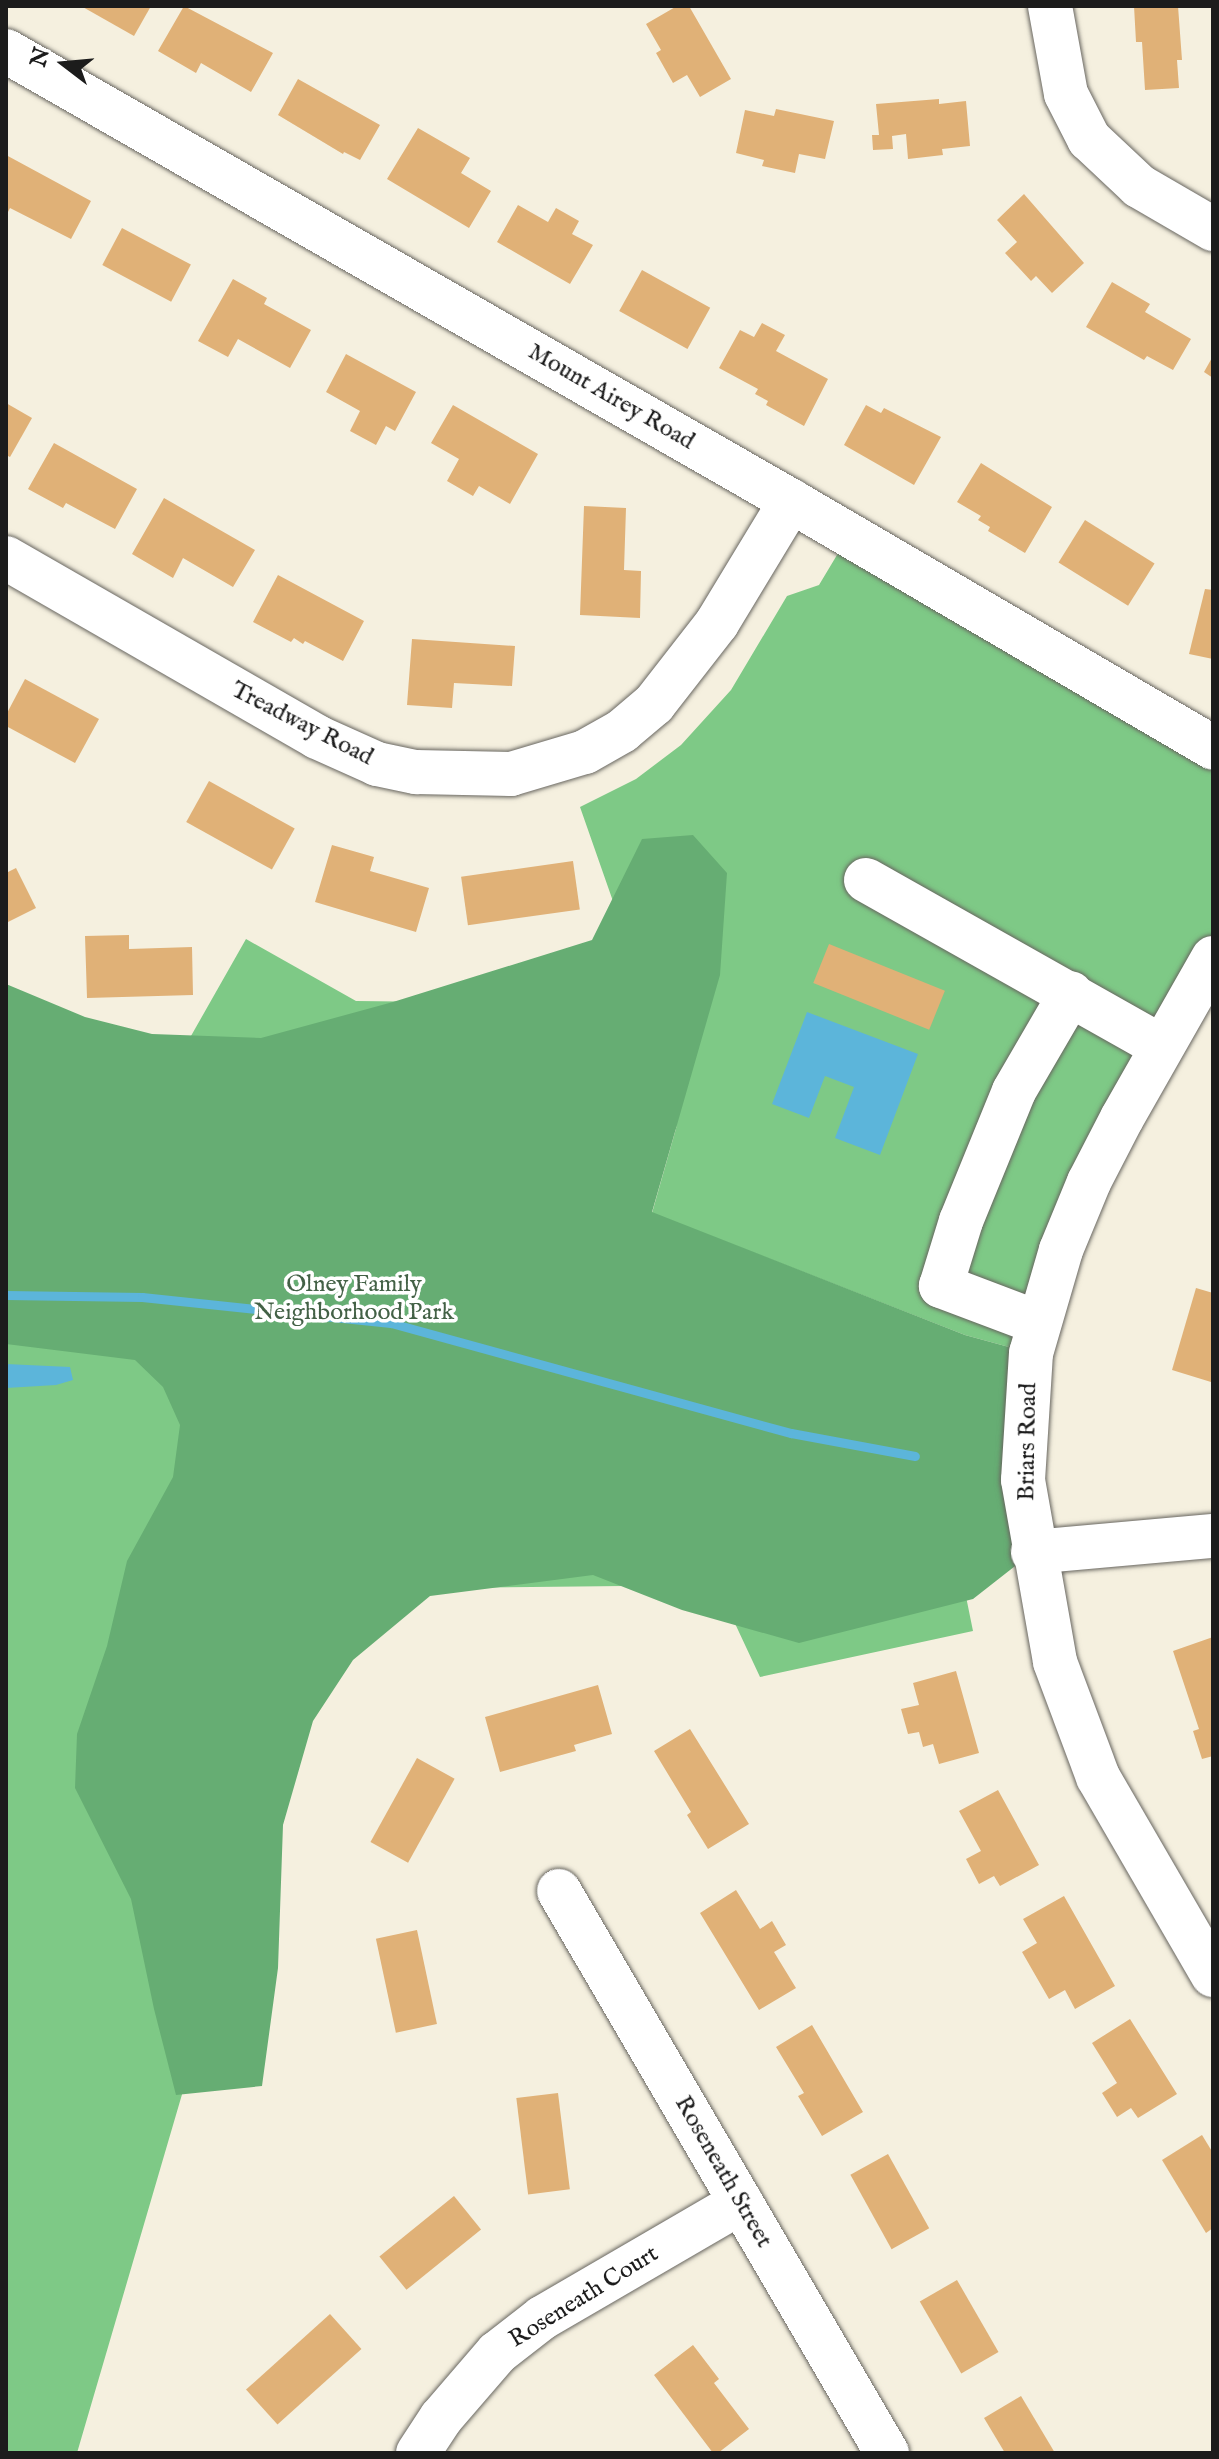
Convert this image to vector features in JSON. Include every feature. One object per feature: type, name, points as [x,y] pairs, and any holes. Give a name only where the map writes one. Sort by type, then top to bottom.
[{"type":"street","points":[[1050,6],[1066,94],[1089,139],[1139,186],[1213,229]]},
{"type":"street","name":"Mount Airey Road","points":[[6,51],[791,501],[1213,748]]},
{"type":"street","name":"Treadway Road","points":[[6,558],[317,737],[377,764],[430,773],[511,774],[585,752],[622,731],[654,704],[717,623],[791,501]]},
{"type":"street","points":[[866,880],[1161,1046]]},
{"type":"street","name":"Briars Road","points":[[1213,958],[1161,1046],[1089,1182],[1061,1250],[1031,1353],[1025,1408],[1023,1480],[1033,1552],[1055,1662],[1098,1777],[1213,1975]]},
{"type":"street","points":[[1039,1323],[941,1286],[961,1221],[1014,1091],[1071,993]]},
{"type":"street","points":[[1033,1552],[1213,1536]]},
{"type":"street","name":"Roseneath Street","points":[[559,1891],[887,2453]]},
{"type":"street","name":"Roseneath Court","points":[[418,2453],[441,2418],[497,2353],[542,2318],[741,2202]]},
{"type":"green space","name":"Olney Family Neighborhood Park","points":[[849,535],[1213,748],[1213,958],[1031,1353],[965,1335],[652,1213],[677,1125],[635,1231],[959,1562],[973,1631],[760,1677],[717,1585],[330,1589],[77,2453],[6,2453],[6,988],[166,1080],[246,939],[356,1001],[540,1003],[636,967],[580,807],[636,779],[681,745],[731,690],[787,596],[819,585]]},
{"type":"green space","name":"Olney Family Neighborhood Park","points":[[693,835],[727,873],[720,975],[652,1212],[965,1335],[1031,1353],[1033,1552],[973,1599],[799,1643],[682,1610],[593,1575],[430,1596],[353,1660],[313,1721],[283,1825],[278,1968],[262,2086],[176,2095],[131,1899],[75,1788],[77,1734],[107,1646],[127,1561],[173,1477],[180,1425],[163,1387],[135,1360],[6,1344],[6,984],[85,1017],[152,1034],[261,1038],[393,1002],[592,940],[642,839]]},
{"type":"water","points":[[807,1012],[918,1054],[880,1155],[835,1138],[854,1087],[825,1076],[809,1118],[772,1104]]},
{"type":"water","points":[[6,1364],[70,1367],[73,1380],[56,1385],[6,1388]]},
{"type":"building","points":[[81,6],[151,6],[134,36]]},
{"type":"building","points":[[184,6],[273,53],[251,92],[201,63],[196,73],[158,51]]},
{"type":"building","points":[[677,6],[689,6],[731,79],[700,97],[687,75],[673,83],[656,53],[661,50],[646,24]]},
{"type":"building","points":[[1134,6],[1178,6],[1182,60],[1177,60],[1179,88],[1145,90],[1142,42],[1136,42]]},
{"type":"building","points":[[298,79],[380,125],[360,160],[343,154],[278,115]]},
{"type":"building","points":[[939,99],[939,104],[966,101],[970,146],[942,149],[943,155],[908,159],[906,134],[892,136],[893,149],[873,150],[872,135],[879,135],[876,104]]},
{"type":"building","points":[[776,109],[834,121],[825,159],[799,154],[795,173],[762,166],[764,160],[736,153],[745,110],[774,116]]},
{"type":"building","points":[[418,128],[470,158],[461,173],[491,191],[469,228],[387,179]]},
{"type":"building","points":[[6,155],[91,201],[71,239],[10,208],[6,216]]},
{"type":"building","points":[[1024,194],[1084,263],[1052,293],[1036,276],[1031,281],[1005,253],[1017,242],[997,220]]},
{"type":"building","points":[[518,205],[548,222],[556,208],[579,221],[572,234],[593,245],[570,284],[497,242]]},
{"type":"building","points":[[122,228],[191,265],[171,302],[102,265]]},
{"type":"building","points":[[642,270],[710,308],[687,349],[619,311]]},
{"type":"building","points":[[233,279],[267,298],[264,304],[311,330],[290,368],[238,339],[228,357],[198,341]]},
{"type":"building","points":[[1112,282],[1150,304],[1145,312],[1191,339],[1173,370],[1147,356],[1144,360],[1086,327]]},
{"type":"building","points":[[762,323],[785,335],[776,351],[828,379],[804,426],[766,405],[768,401],[755,394],[758,389],[719,368],[740,330],[754,337]]},
{"type":"building","points":[[346,354],[416,392],[395,431],[386,426],[376,445],[350,431],[360,411],[326,392]]},
{"type":"building","points":[[1213,356],[1213,378],[1204,372]]},
{"type":"building","points":[[6,403],[32,418],[10,457],[6,455]]},
{"type":"building","points":[[453,405],[538,454],[510,504],[479,486],[473,496],[447,481],[459,459],[431,443]]},
{"type":"building","points":[[866,405],[881,413],[884,408],[941,437],[914,485],[844,445]]},
{"type":"building","points":[[54,443],[137,489],[115,529],[66,503],[63,508],[28,489]]},
{"type":"building","points":[[981,463],[1052,507],[1025,553],[988,531],[990,527],[978,520],[981,516],[957,502]]},
{"type":"building","points":[[164,498],[255,550],[233,587],[183,558],[173,578],[132,554]]},
{"type":"building","points":[[584,506],[626,508],[624,570],[641,571],[640,618],[580,615]]},
{"type":"building","points":[[1085,520],[1155,563],[1128,606],[1059,562]]},
{"type":"building","points":[[278,575],[364,621],[343,661],[305,641],[303,644],[294,638],[291,642],[253,622]]},
{"type":"building","points":[[1205,589],[1213,590],[1213,659],[1189,654]]},
{"type":"building","points":[[412,639],[515,646],[512,686],[454,683],[452,708],[407,705]]},
{"type":"building","points":[[25,679],[99,719],[75,763],[6,726],[6,715]]},
{"type":"building","points":[[209,781],[295,829],[272,870],[186,822]]},
{"type":"building","points":[[332,845],[374,857],[370,871],[429,888],[416,932],[315,902]]},
{"type":"building","points":[[573,861],[580,910],[468,925],[461,877]]},
{"type":"building","points":[[16,868],[36,908],[6,923],[6,873]]},
{"type":"building","points":[[129,935],[129,949],[192,947],[193,995],[87,998],[85,936]]},
{"type":"building","points":[[829,944],[945,991],[929,1030],[813,983]]},
{"type":"building","points":[[1196,1288],[1213,1293],[1211,1382],[1172,1370]]},
{"type":"building","points":[[1213,1637],[1213,1756],[1202,1759],[1193,1731],[1199,1729],[1173,1651]]},
{"type":"building","points":[[956,1671],[979,1753],[939,1764],[933,1744],[923,1747],[919,1732],[908,1734],[901,1709],[919,1705],[913,1683]]},
{"type":"building","points":[[598,1685],[612,1734],[574,1745],[576,1751],[500,1772],[485,1717]]},
{"type":"building","points":[[690,1729],[749,1824],[708,1849],[687,1815],[691,1812],[654,1751]]},
{"type":"building","points":[[417,1758],[455,1779],[408,1863],[370,1842]]},
{"type":"building","points":[[998,1790],[1039,1865],[1000,1886],[994,1876],[979,1884],[966,1859],[981,1851],[959,1811]]},
{"type":"building","points":[[736,1890],[760,1929],[772,1921],[786,1945],[774,1952],[796,1988],[759,2010],[700,1913]]},
{"type":"building","points":[[1064,1896],[1115,1986],[1075,2009],[1065,1990],[1049,1999],[1022,1952],[1037,1943],[1023,1919]]},
{"type":"building","points":[[417,1930],[437,2024],[396,2033],[376,1939]]},
{"type":"building","points":[[1130,2019],[1177,2094],[1138,2118],[1131,2108],[1117,2117],[1102,2093],[1117,2083],[1092,2043]]},
{"type":"building","points":[[812,2025],[863,2112],[822,2136],[798,2096],[804,2093],[776,2047]]},
{"type":"building","points":[[558,2093],[570,2189],[528,2194],[516,2098]]},
{"type":"building","points":[[1202,2135],[1213,2153],[1213,2228],[1206,2233],[1162,2160]]},
{"type":"building","points":[[888,2154],[929,2228],[892,2249],[850,2175]]},
{"type":"building","points":[[454,2196],[481,2229],[406,2290],[379,2256]]},
{"type":"building","points":[[957,2280],[998,2352],[961,2373],[920,2302]]},
{"type":"building","points":[[330,2314],[361,2349],[277,2425],[246,2390]]},
{"type":"building","points":[[693,2345],[719,2379],[714,2383],[749,2429],[718,2453],[713,2453],[654,2375]]},
{"type":"building","points":[[1021,2396],[1055,2453],[1005,2453],[984,2418]]},
{"type":"waterway","points":[[6,1295],[142,1297],[391,1323],[791,1433],[915,1456]]}]
